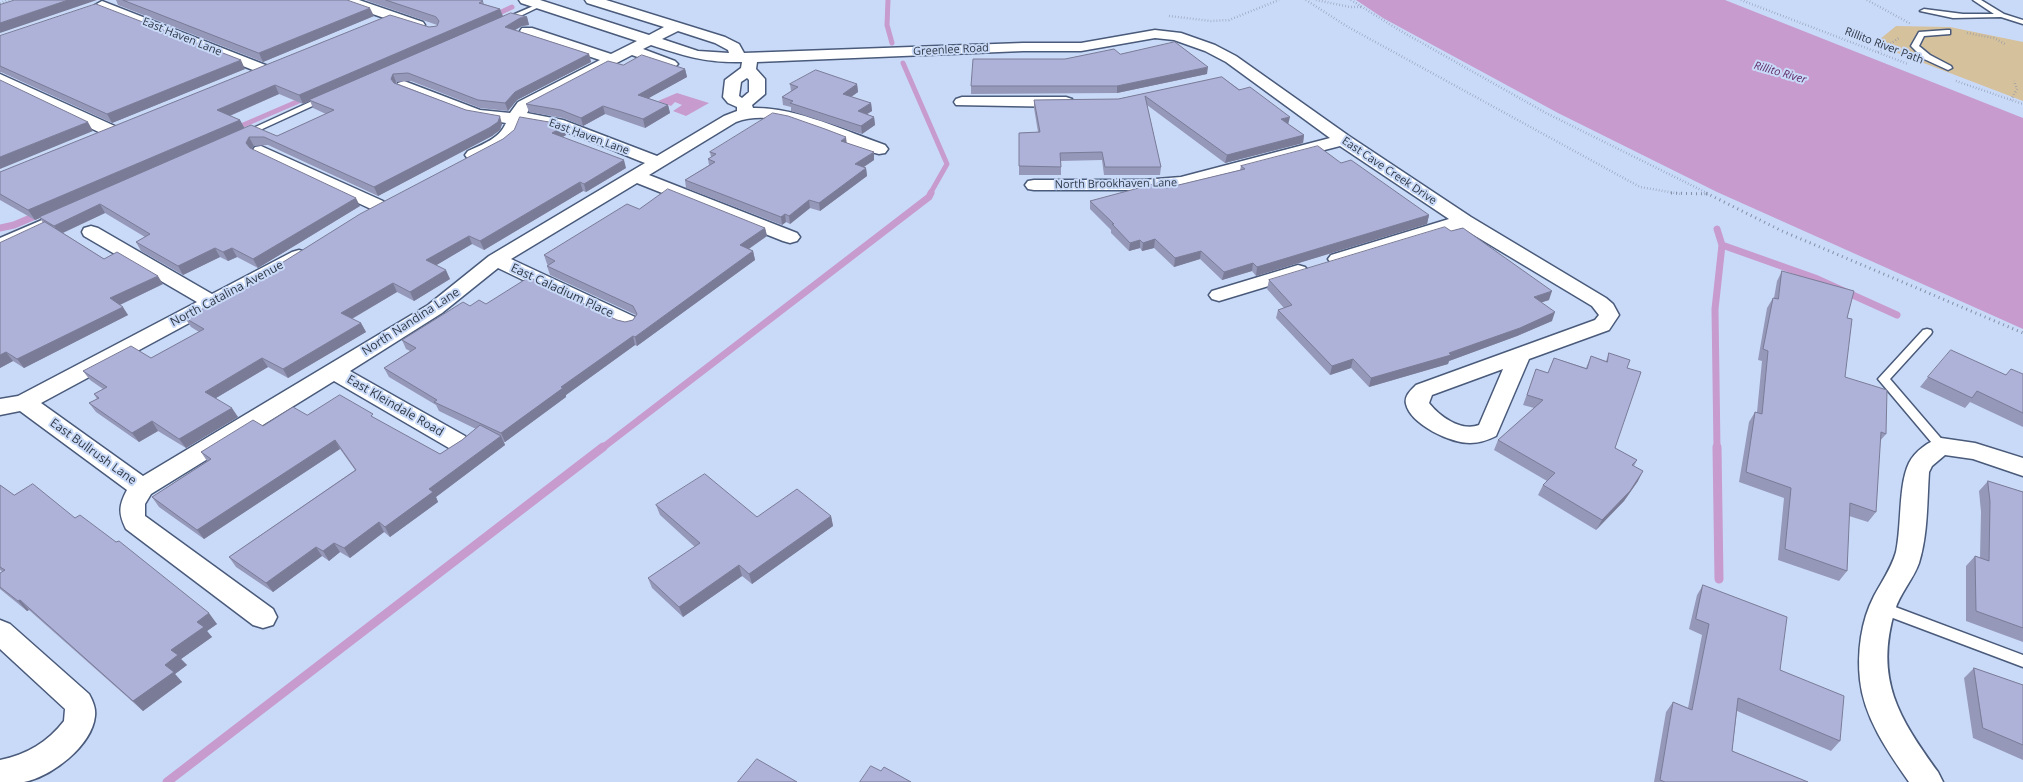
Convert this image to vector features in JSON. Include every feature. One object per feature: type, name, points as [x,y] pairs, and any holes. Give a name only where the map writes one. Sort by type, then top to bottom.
[{"type":"street","name":"East Haven Lane","points":[[116,0],[97,7],[263,69]]},
{"type":"street","points":[[346,0],[433,30]]},
{"type":"street","points":[[592,0],[728,43],[745,62],[733,80],[731,97],[745,108],[776,114],[879,148]]},
{"type":"street","name":"Greenlee Road","points":[[533,2],[705,57],[745,62],[1023,47],[1081,47],[1124,41],[1145,35],[1165,34]]},
{"type":"street","points":[[373,23],[392,16]]},
{"type":"street","points":[[455,164],[499,142],[510,133],[518,111],[533,99],[677,26]]},
{"type":"street","points":[[527,31],[612,59]]},
{"type":"street","name":"East Cave Creek Drive","points":[[1165,34],[1185,38],[1231,59],[1343,140],[1464,221],[1599,302],[1608,315],[1602,325],[1519,357]]},
{"type":"street","points":[[631,50],[670,64]]},
{"type":"street","points":[[245,76],[281,61]]},
{"type":"street","points":[[1229,77],[1247,72]]},
{"type":"street","points":[[0,79],[110,132]]},
{"type":"street","name":"East Haven Lane","points":[[404,86],[476,114],[494,117],[529,118],[556,124],[658,162]]},
{"type":"street","points":[[962,102],[1083,102]]},
{"type":"street","name":"North Nandina Lane","points":[[142,488],[450,299],[496,260],[730,119],[745,108]]},
{"type":"street","points":[[92,139],[128,124]]},
{"type":"street","name":"North Brookhaven Lane","points":[[1034,185],[1144,185],[1181,182],[1343,140]]},
{"type":"street","points":[[261,151],[377,206]]},
{"type":"street","points":[[636,176],[790,237]]},
{"type":"street","points":[[356,217],[394,196]]},
{"type":"street","points":[[1219,295],[1464,221]]},
{"type":"street","points":[[91,232],[212,302]]},
{"type":"street","name":"North Catalina Avenue","points":[[12,404],[283,265],[314,245]]},
{"type":"street","name":"East Caladium Place","points":[[496,260],[628,322]]},
{"type":"street","name":"East Kleindale Road","points":[[333,371],[457,442]]},
{"type":"street","name":"East Bullrush Lane","points":[[12,404],[142,488],[133,500],[130,512],[136,522],[263,617]]},
{"type":"street","points":[[1927,782],[1885,720],[1878,701],[1874,680],[1874,643],[1882,608],[1905,565],[1910,546],[1917,472],[1922,461],[1941,446],[1975,451],[2023,467]]},
{"type":"street","points":[[0,632],[79,703],[83,712],[79,726],[68,739],[52,752],[33,765],[13,773],[0,774]]},
{"type":"lane","points":[[1976,0],[2002,14],[2023,22]]},
{"type":"lane","points":[[501,22],[533,2]]},
{"type":"lane","points":[[1924,11],[1945,16],[1972,18],[2002,14]]},
{"type":"lane","points":[[1947,32],[1922,34],[1915,46],[1927,57],[1948,68]]},
{"type":"lane","points":[[237,137],[337,94]]},
{"type":"lane","points":[[0,241],[64,213]]},
{"type":"lane","points":[[1926,332],[1884,379],[1941,446]]},
{"type":"lane","points":[[1882,608],[2023,661]]},
{"type":"path","points":[[0,3],[9,0]]},
{"type":"path","points":[[1165,34],[1148,22],[1153,18],[1166,15],[1211,21],[1229,20],[1279,0]]},
{"type":"path","points":[[1306,0],[1348,27],[1640,187],[1693,196],[1708,194]]},
{"type":"path","points":[[1316,0],[1350,7],[1362,7]]},
{"type":"path","points":[[1351,0],[1399,30],[1546,113],[1782,231],[2023,333]]},
{"type":"path","name":"Rillito River Path","points":[[1740,0],[1910,65]]},
{"type":"path","points":[[1867,0],[1912,25]]},
{"type":"path","points":[[1952,80],[2023,104]]},
{"type":"path","points":[[2011,100],[2017,89],[2014,81]]},
{"type":"shaded area","points":[[1896,26],[1950,27],[2023,42],[2023,101],[1874,44]]},
{"type":"water","name":"Rillito River","points":[[1356,0],[1725,0],[2023,118],[2023,329],[1717,192],[1558,113],[1383,18]]},
{"type":"water","points":[[677,93],[709,103],[686,116],[673,111],[682,105],[675,102],[671,106],[658,101]]},
{"type":"building","points":[[15,0],[68,0],[0,23],[0,5]]},
{"type":"building","points":[[123,0],[347,0],[370,8],[259,53]]},
{"type":"building","points":[[386,0],[481,0],[483,1],[479,3],[500,9],[299,95],[275,85],[217,110],[240,120],[28,210],[0,194],[0,172],[390,15],[429,27],[437,26],[439,21],[436,17]]},
{"type":"building","points":[[96,4],[241,60],[107,114],[0,66],[0,36]]},
{"type":"building","points":[[511,13],[527,17],[520,18],[505,27],[589,54],[515,92],[505,103],[478,100],[408,73],[393,74],[391,79],[394,83],[466,110],[500,116],[498,122],[489,128],[374,187],[264,137],[249,137],[246,143],[250,148],[356,198],[253,259],[232,248],[223,252],[215,248],[178,266],[136,242],[150,234],[100,204],[54,226],[39,217],[251,125],[277,136],[334,110],[309,100]]},
{"type":"building","points":[[1175,42],[1208,67],[1117,86],[971,86],[973,59],[1065,59],[1114,49],[1120,54]]},
{"type":"building","points":[[642,55],[685,69],[638,95],[668,105],[643,119],[603,106],[581,118],[561,110],[526,104],[608,61],[623,65]]},
{"type":"building","points":[[816,70],[857,84],[843,94],[871,103],[858,111],[874,117],[861,126],[790,103],[793,101],[782,97],[798,87],[790,84]]},
{"type":"building","points":[[1222,77],[1239,90],[1250,87],[1290,117],[1281,119],[1304,135],[1227,155],[1145,96],[1161,167],[1105,167],[1102,152],[1060,153],[1061,167],[1019,166],[1019,133],[1040,132],[1034,100],[1118,99]]},
{"type":"building","points":[[0,80],[88,122],[0,157]]},
{"type":"building","points":[[773,113],[788,116],[846,137],[841,141],[874,152],[855,164],[866,168],[819,203],[809,200],[789,216],[785,214],[781,217],[685,180],[715,162],[708,159],[716,154],[710,152]]},
{"type":"building","points":[[520,117],[549,122],[563,127],[552,133],[624,160],[584,184],[580,182],[480,241],[469,236],[426,260],[446,270],[410,292],[393,283],[341,313],[361,323],[283,369],[262,358],[205,392],[232,408],[179,439],[152,421],[132,433],[89,403],[99,398],[94,394],[107,387],[83,371],[131,346],[151,358],[204,329],[185,318],[276,271],[272,269],[360,214],[503,139],[514,130]]},
{"type":"building","points":[[1318,146],[1341,163],[1351,160],[1429,215],[1257,267],[1253,263],[1224,272],[1201,251],[1175,258],[1155,239],[1143,243],[1140,240],[1130,243],[1112,224],[1114,224],[1090,201],[1161,182],[1165,182],[1166,188],[1245,169],[1241,166]]},
{"type":"building","points":[[668,189],[765,228],[740,245],[753,251],[635,337],[633,336],[561,387],[563,388],[501,433],[434,402],[437,400],[384,368],[416,348],[402,340],[463,302],[470,306],[479,300],[486,304],[529,277],[617,320],[625,322],[633,320],[637,314],[633,306],[547,266],[555,261],[544,255],[627,204],[639,209]]},
{"type":"building","points":[[45,222],[104,259],[117,252],[158,276],[110,298],[123,307],[17,359],[6,352],[0,355],[0,243]]},
{"type":"building","points":[[1445,227],[1451,231],[1463,228],[1552,291],[1534,297],[1555,312],[1520,328],[1449,353],[1451,355],[1371,378],[1353,359],[1332,366],[1278,310],[1292,305],[1269,280]]},
{"type":"building","points":[[1782,271],[1854,291],[1847,318],[1852,319],[1845,377],[1887,390],[1886,434],[1881,432],[1876,512],[1850,503],[1847,571],[1785,549],[1791,488],[1746,472],[1755,412],[1762,414],[1768,351],[1763,349],[1773,298],[1778,299]]},
{"type":"building","points":[[1951,350],[2006,375],[2011,369],[2023,374],[2023,413],[1977,391],[1972,398],[1928,377]]},
{"type":"building","points":[[1609,353],[1630,360],[1627,368],[1641,372],[1615,448],[1637,460],[1632,465],[1643,471],[1630,491],[1602,520],[1543,485],[1555,473],[1498,440],[1543,400],[1527,395],[1536,369],[1548,373],[1554,358],[1587,369],[1591,356],[1607,362]]},
{"type":"building","points":[[340,395],[373,414],[371,416],[440,454],[462,440],[480,425],[501,436],[429,489],[433,492],[385,527],[379,522],[344,548],[334,543],[323,551],[316,547],[266,583],[229,557],[356,470],[335,440],[197,530],[152,497],[211,459],[201,452],[253,420],[263,426],[293,407],[307,415]]},
{"type":"building","points":[[705,474],[757,517],[797,489],[831,516],[749,574],[739,565],[679,607],[648,578],[700,543],[656,505]]},
{"type":"building","points":[[1988,481],[2023,492],[2023,628],[1976,611],[1975,556],[1989,561],[1990,502]]},
{"type":"building","points":[[33,484],[75,518],[80,515],[116,542],[119,541],[209,613],[197,622],[204,627],[171,650],[178,655],[165,665],[174,672],[133,701],[20,600],[18,601],[0,587],[0,573],[5,570],[0,567],[0,485],[14,495]]},
{"type":"building","points":[[1703,585],[1787,617],[1780,670],[1844,696],[1840,741],[1738,698],[1732,751],[1808,782],[1665,782],[1660,780],[1673,702],[1692,710],[1709,624],[1696,619]]},
{"type":"building","points":[[1974,668],[2023,685],[2023,745],[1983,728]]},
{"type":"building","points":[[757,759],[797,782],[738,782]]},
{"type":"building","points":[[871,766],[881,771],[884,767],[911,782],[860,782]]},
{"type":"waterway","points":[[888,0],[887,25],[892,43]]},
{"type":"waterway","points":[[493,16],[512,7]]},
{"type":"waterway","points":[[903,63],[947,164],[930,194]]},
{"type":"waterway","points":[[234,129],[306,98]]},
{"type":"waterway","points":[[601,449],[929,197],[931,193]]},
{"type":"waterway","points":[[0,228],[14,225],[40,214]]},
{"type":"waterway","points":[[1717,229],[1722,245]]},
{"type":"waterway","points":[[1717,449],[1715,309],[1722,245]]},
{"type":"waterway","points":[[1722,245],[1815,278],[1897,315]]},
{"type":"waterway","points":[[167,782],[603,447]]},
{"type":"waterway","points":[[1717,447],[1719,579]]}]
